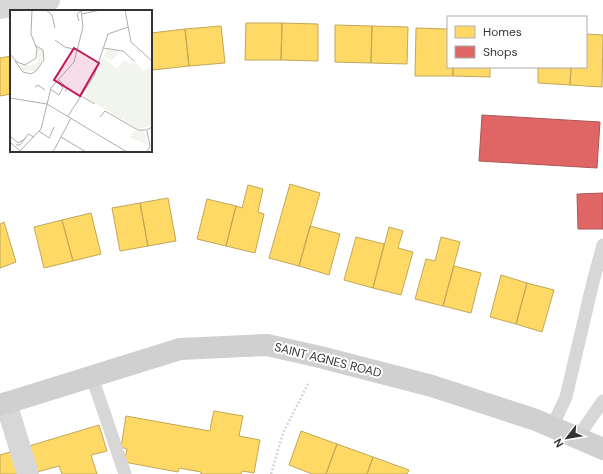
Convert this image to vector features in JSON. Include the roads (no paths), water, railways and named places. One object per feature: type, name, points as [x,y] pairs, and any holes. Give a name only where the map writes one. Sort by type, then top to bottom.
[{"type":"street","points":[[0,8],[49,0]]},
{"type":"street","name":"SAINT AGNES ROAD","points":[[3,404],[180,349],[267,345],[432,386],[536,420],[603,449]]},
{"type":"street","points":[[3,404],[28,474]]},
{"type":"lane","points":[[552,427],[566,397],[603,245]]},
{"type":"lane","points":[[92,377],[125,474]]},
{"type":"lane","points":[[577,438],[603,400]]}]
